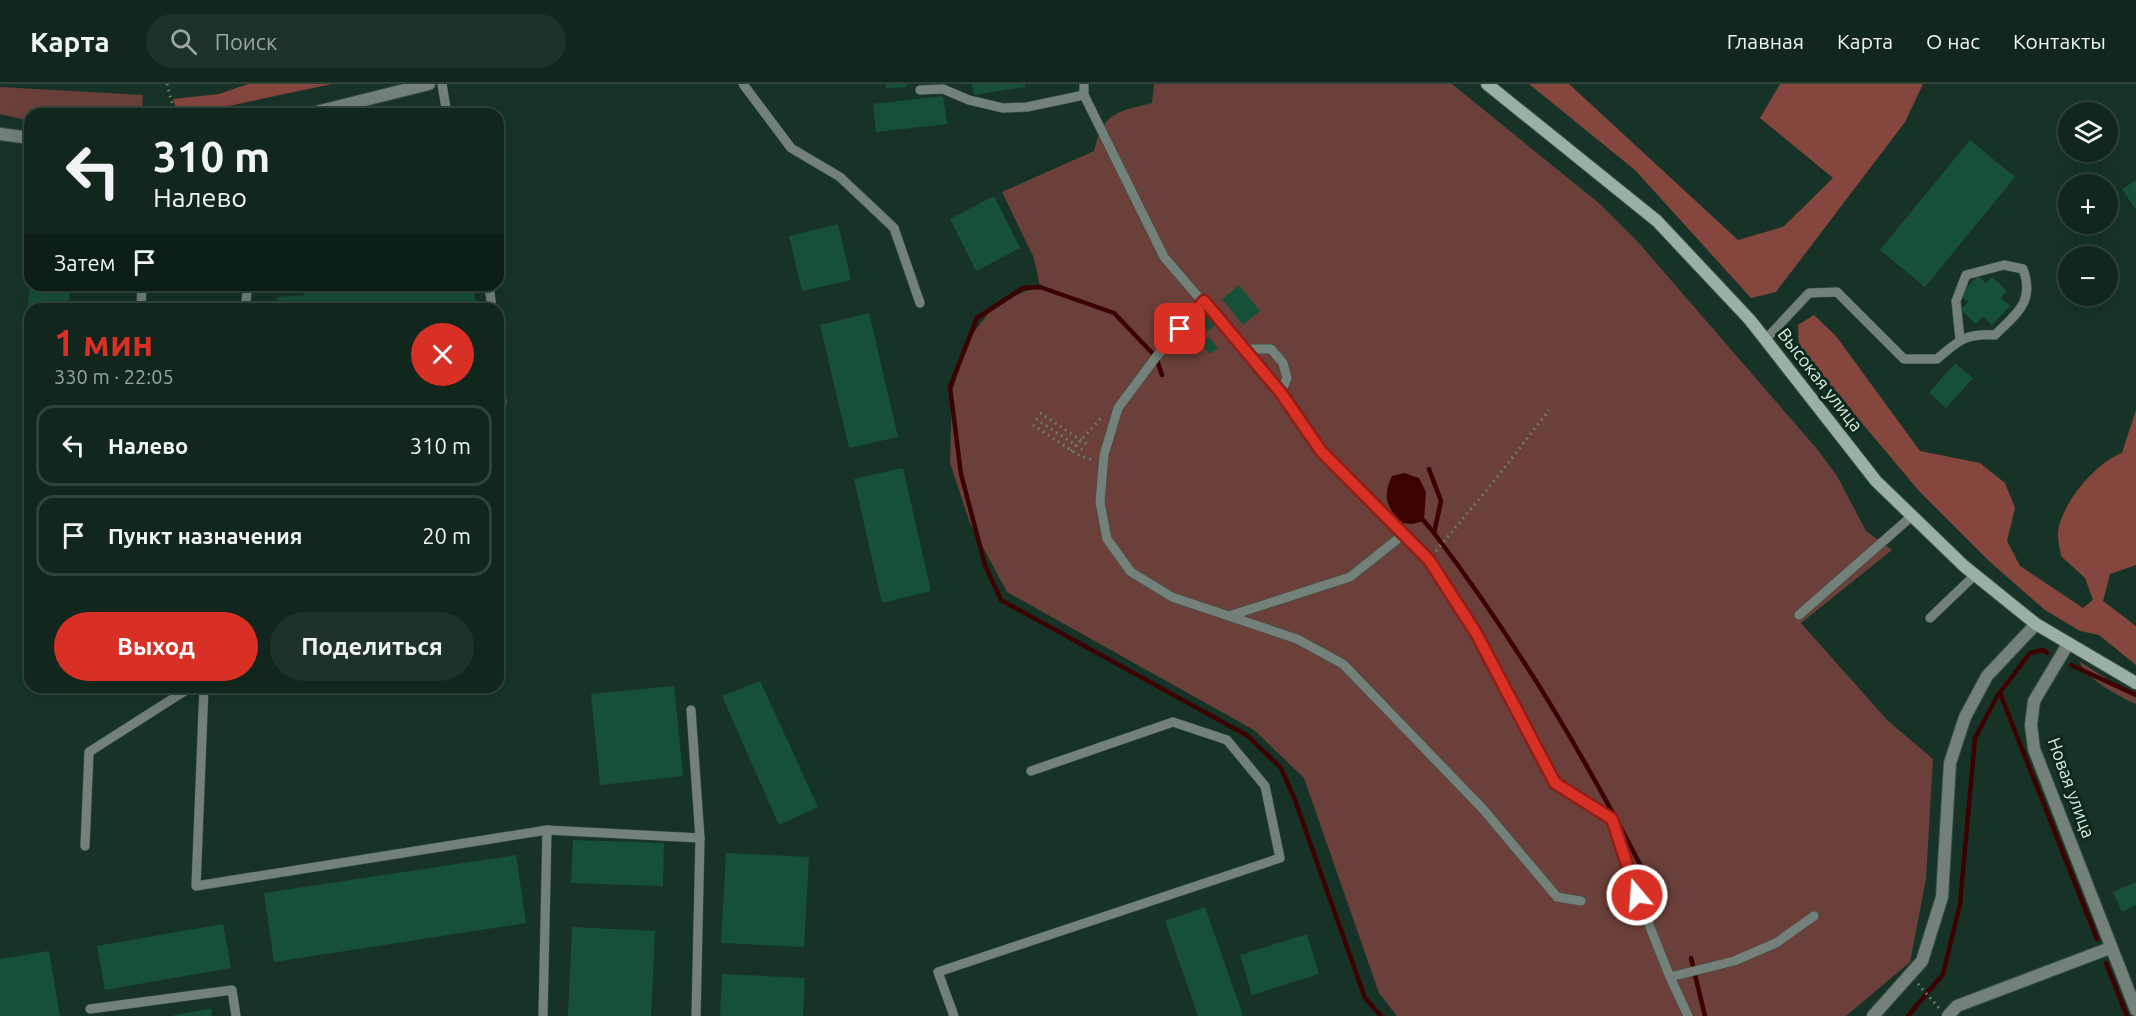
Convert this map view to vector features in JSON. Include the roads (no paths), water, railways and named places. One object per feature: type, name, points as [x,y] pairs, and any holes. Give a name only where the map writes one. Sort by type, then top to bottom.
[{"type":"street","points":[[332,108],[429,84]]},
{"type":"street","name":"Высокая улица","points":[[1487,84],[1657,221],[1766,339],[1876,481],[1975,575],[2036,624],[2136,683]]},
{"type":"street","points":[[0,134],[24,137]]},
{"type":"street","points":[[1873,1016],[1922,961],[1942,897],[1950,763],[1965,717],[1987,676],[2036,624]]},
{"type":"street","name":"Новая улица","points":[[2068,644],[2034,701],[2031,725],[2034,749],[2136,1010]]},
{"type":"street","points":[[1948,1016],[1957,1006],[2110,948]]},
{"type":"lane","points":[[442,84],[446,108]]},
{"type":"lane","points":[[743,84],[791,148],[840,177],[894,228],[920,303]]},
{"type":"lane","points":[[1084,84],[1084,95],[1164,257],[1281,393],[1321,451],[1429,560],[1476,633],[1555,783],[1612,819],[1637,895],[1688,1016]]},
{"type":"lane","points":[[920,90],[943,89],[969,100],[1003,108],[1027,107],[1084,95]]},
{"type":"lane","points":[[1766,339],[1809,292],[1837,292],[1904,359],[1937,359],[1960,339],[1977,334],[1995,335],[2023,307],[2029,285],[2023,269],[2004,265],[1966,275],[1956,301],[1960,339]]},
{"type":"lane","points":[[1204,301],[1156,357],[1118,408],[1104,455],[1100,502],[1107,539],[1131,572],[1172,597],[1232,615],[1298,639],[1343,664],[1483,809],[1557,897],[1581,901]]},
{"type":"lane","points":[[1244,349],[1271,349],[1277,354],[1287,378],[1281,393]]},
{"type":"lane","points":[[1799,615],[1912,516]]},
{"type":"lane","points":[[1232,615],[1350,577],[1404,534]]},
{"type":"lane","points":[[1930,618],[1975,575]]},
{"type":"lane","points":[[85,846],[89,752],[182,693]]},
{"type":"lane","points":[[204,693],[196,886],[548,830],[700,838]]},
{"type":"lane","points":[[691,710],[700,838],[696,1016]]},
{"type":"lane","points":[[954,1016],[939,972],[1280,858],[1265,786],[1227,740],[1173,722],[1031,771]]},
{"type":"lane","points":[[543,1016],[548,830]]},
{"type":"lane","points":[[1670,977],[1734,961],[1776,943],[1814,916]]},
{"type":"lane","points":[[90,1009],[232,990],[236,1016]]},
{"type":"waterway","points":[[1162,375],[1156,357],[1114,313],[1040,287],[1023,288],[977,318],[950,387],[961,474],[985,565],[1001,600],[1248,736],[1281,768],[1295,800],[1365,998],[1381,1016]]},
{"type":"waterway","points":[[1429,469],[1441,501],[1434,533],[1496,619],[1553,708],[1606,800],[1655,894]]},
{"type":"waterway","points":[[1424,521],[1434,533]]},
{"type":"waterway","points":[[1908,1016],[1943,974],[1960,904],[1975,738],[1998,695],[2030,653],[2043,650],[2047,653]]},
{"type":"waterway","points":[[2071,665],[2136,695]]},
{"type":"waterway","points":[[2000,693],[2097,939]]},
{"type":"waterway","points":[[1691,958],[1705,1016]]},
{"type":"waterway","points":[[2106,963],[2127,1016]]}]
